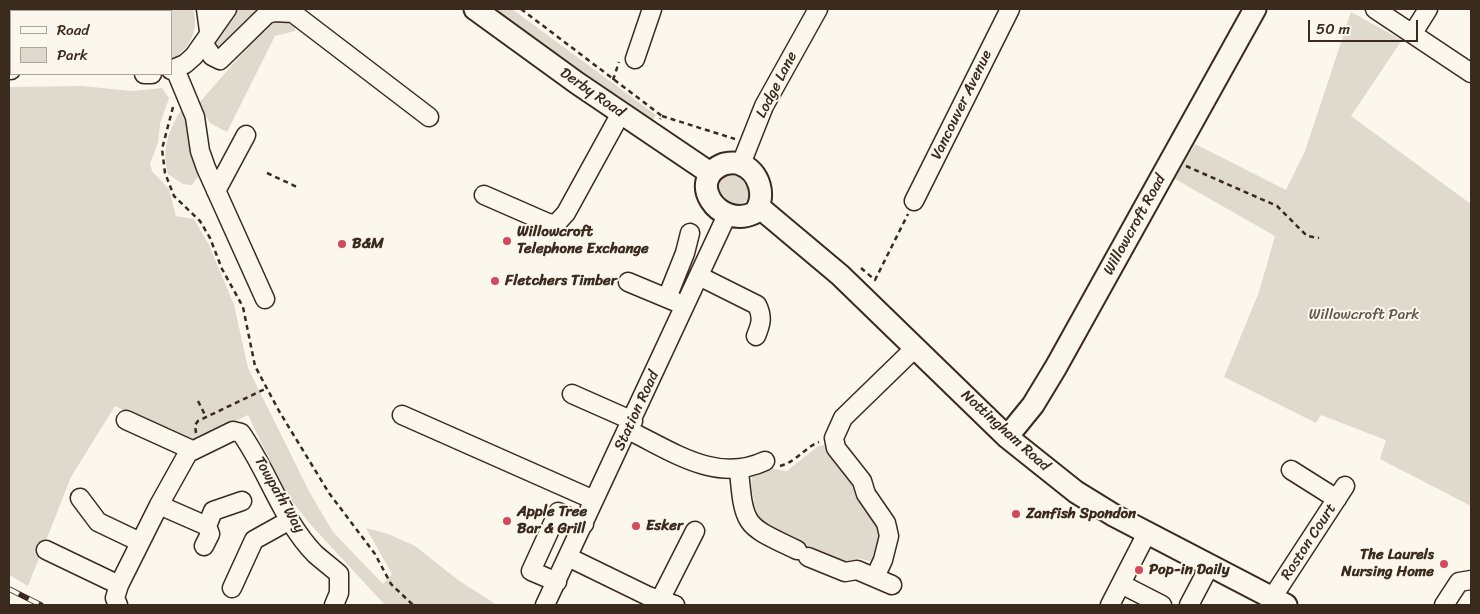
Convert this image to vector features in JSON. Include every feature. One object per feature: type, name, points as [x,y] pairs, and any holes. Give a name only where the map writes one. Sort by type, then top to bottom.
[{"type":"main road","name":"Derby Road","points":[[475,9],[621,113],[657,125],[710,173]]},
{"type":"main road","name":"Willowcroft Road","points":[[1007,437],[1033,405],[1056,367],[1255,9]]},
{"type":"main road","points":[[724,164],[741,164],[757,179],[761,190],[759,206],[754,213],[740,218],[727,215],[716,207],[706,188],[710,173],[724,164]]},
{"type":"main road","name":"Nottingham Road","points":[[759,206],[840,275],[1007,437],[1076,492],[1147,533],[1279,602]]},
{"type":"street","points":[[206,9],[206,37],[212,56],[220,60],[267,14],[274,12],[293,13],[429,117]]},
{"type":"street","points":[[226,9],[194,56],[173,69],[195,117],[200,151],[265,299]]},
{"type":"street","points":[[635,59],[652,9]]},
{"type":"street","name":"Lodge Lane","points":[[741,164],[764,106],[818,9]]},
{"type":"street","name":"Vancouver Avenue","points":[[914,201],[1010,9]]},
{"type":"street","points":[[1375,9],[1471,74]]},
{"type":"street","points":[[1413,33],[1428,9]]},
{"type":"street","points":[[484,195],[548,223],[556,224],[566,213],[621,113]]},
{"type":"street","points":[[216,191],[246,135]]},
{"type":"street","name":"Station Road","points":[[545,605],[727,215]]},
{"type":"street","points":[[667,298],[685,253],[690,233]]},
{"type":"street","points":[[699,276],[757,304],[762,314],[761,324],[756,336]]},
{"type":"street","points":[[628,282],[686,305]]},
{"type":"street","points":[[875,577],[883,560],[889,536],[886,523],[866,494],[862,481],[836,448],[834,438],[844,418],[916,348]]},
{"type":"street","points":[[572,394],[709,468],[739,470],[749,468],[764,461]]},
{"type":"street","points":[[402,415],[594,500]]},
{"type":"street","points":[[126,420],[197,448]]},
{"type":"street","name":"Towpath Way","points":[[197,448],[233,432],[241,433],[256,454],[290,520],[315,553],[339,574],[339,593],[334,605]]},
{"type":"street","points":[[118,605],[115,598],[119,584],[158,505],[188,453],[197,448]]},
{"type":"street","points":[[739,470],[742,504],[746,518],[758,532],[839,570],[845,572],[857,570],[892,585]]},
{"type":"street","name":"Roston Court","points":[[1279,602],[1341,492],[1291,470]]},
{"type":"street","points":[[80,498],[98,522],[140,542]]},
{"type":"street","points":[[204,546],[210,534],[207,526],[213,511],[242,501]]},
{"type":"street","points":[[158,505],[207,526]]},
{"type":"street","points":[[556,582],[531,571],[558,512],[584,524]]},
{"type":"street","points":[[232,588],[254,540],[290,520]]},
{"type":"street","points":[[568,557],[657,602],[695,531]]},
{"type":"street","points":[[1110,605],[1147,533]]},
{"type":"street","points":[[46,550],[119,584]]},
{"type":"street","points":[[1189,605],[1210,566]]},
{"type":"street","points":[[1444,605],[1459,582],[1471,580]]},
{"type":"street","points":[[1121,584],[1162,605]]},
{"type":"path","points":[[522,9],[657,125],[749,143]]},
{"type":"path","points":[[174,105],[162,149],[165,173],[174,196],[200,221],[205,229],[222,269],[243,307],[255,366],[329,493],[375,554],[391,584],[414,605]]},
{"type":"path","points":[[1171,159],[1277,206],[1307,236],[1318,238]]},
{"type":"path","points":[[267,172],[297,187]]},
{"type":"path","points":[[860,268],[875,280],[914,201]]},
{"type":"path","points":[[197,448],[195,425],[206,417],[267,388]]},
{"type":"path","points":[[198,401],[206,417]]},
{"type":"path","points":[[764,461],[772,466],[789,464],[811,445],[834,438]]},
{"type":"green space","points":[[9,9],[193,9],[195,17],[194,32],[188,45],[172,59],[172,10],[10,10],[9,62]]},
{"type":"green space","points":[[234,9],[261,9],[222,47],[218,48],[215,42]]},
{"type":"green space","points":[[492,9],[512,9],[656,115],[651,123]]},
{"type":"green space","name":"Willowcroft Park","points":[[1351,12],[1402,40],[1351,116],[1471,204],[1471,506],[1380,459],[1386,440],[1321,415],[1316,423],[1224,377],[1259,292],[1275,236],[1175,179],[1195,144],[1286,190],[1305,151]]},
{"type":"green space","points":[[283,18],[295,21],[295,31],[275,36],[227,132],[210,123],[199,103],[269,23]]},
{"type":"green space","points":[[82,86],[132,91],[162,88],[169,98],[160,124],[158,143],[150,164],[152,171],[169,189],[176,216],[194,219],[209,245],[234,305],[248,368],[310,493],[333,532],[383,584],[392,574],[366,528],[388,534],[415,546],[458,580],[497,605],[385,605],[311,525],[286,494],[248,415],[190,443],[115,406],[71,477],[28,586],[9,575],[9,87]]},
{"type":"green space","points":[[182,109],[189,114],[202,171],[192,185],[183,184],[168,174],[166,166],[165,157],[170,132]]},
{"type":"green space","points":[[734,173],[744,180],[749,189],[750,197],[741,205],[729,202],[718,189],[721,175]]},
{"type":"green space","points":[[827,444],[861,489],[881,528],[882,540],[875,560],[869,561],[858,558],[853,568],[826,562],[753,517],[749,502],[754,501],[751,481],[758,470],[767,468],[787,471],[817,447]]},
{"type":"railway","points":[[9,589],[41,605]]},
{"type":"place","name":"Willowcroft Telephone Exchange","points":[[507,241]]},
{"type":"place","name":"B&M","points":[[342,244]]},
{"type":"place","name":"Fletchers Timber","points":[[495,281]]},
{"type":"place","name":"Zanfish Spondon","points":[[1016,514]]},
{"type":"place","name":"Apple Tree Bar & Grill","points":[[507,521]]},
{"type":"place","name":"Esker","points":[[636,526]]},
{"type":"place","name":"The Laurels Nursing Home","points":[[1444,564]]},
{"type":"place","name":"Pop-in Daily","points":[[1139,570]]}]
